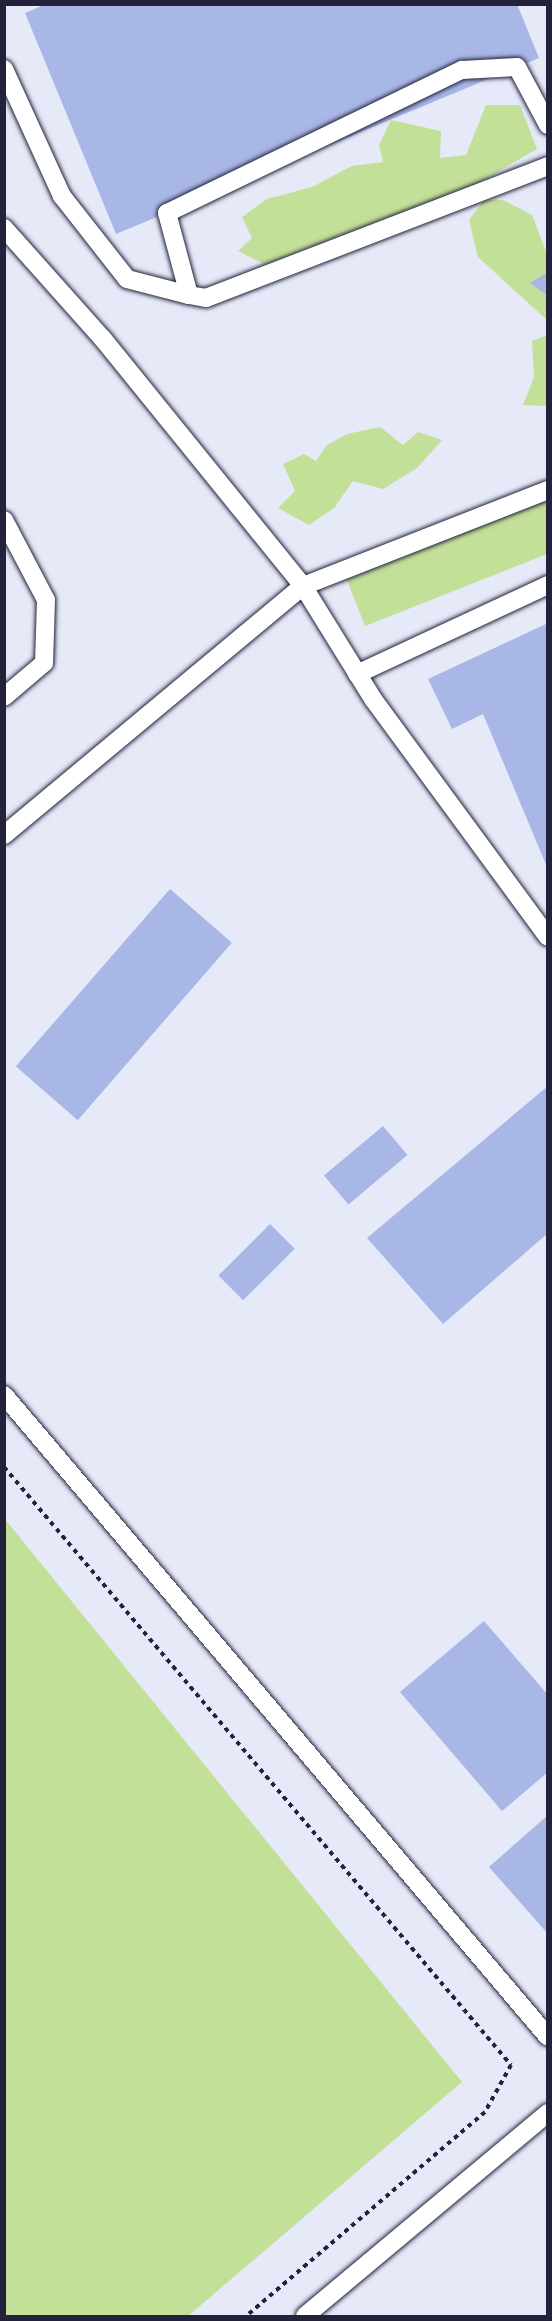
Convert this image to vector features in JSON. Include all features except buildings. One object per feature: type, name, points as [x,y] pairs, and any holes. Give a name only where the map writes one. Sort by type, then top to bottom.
[{"type":"lane","points":[[189,295],[167,213],[462,70],[517,67],[548,125]]},
{"type":"lane","points":[[4,69],[62,196],[127,279],[189,295],[206,298],[548,166]]},
{"type":"lane","points":[[4,228],[103,339],[303,586],[357,674],[548,937]]},
{"type":"lane","points":[[4,835],[303,586],[548,490]]},
{"type":"lane","points":[[4,520],[46,600],[44,663],[4,697]]},
{"type":"lane","points":[[357,674],[548,585]]},
{"type":"lane","points":[[4,1395],[548,2037]]},
{"type":"lane","points":[[305,2316],[548,2113]]},
{"type":"path","points":[[4,1467],[511,2065],[485,2112],[246,2316]]},
{"type":"shaded area","points":[[5,5],[547,5],[547,2316],[5,2316]]},
{"type":"green space","points":[[486,105],[520,105],[537,149],[451,199],[357,242],[304,249],[266,265],[238,251],[252,238],[242,217],[267,199],[312,187],[352,166],[383,162],[379,145],[391,120],[441,131],[440,158],[466,155]]},
{"type":"green space","points":[[484,200],[503,200],[532,215],[547,254],[547,320],[478,257],[469,220]]},
{"type":"green space","points":[[547,335],[547,406],[523,405],[534,377],[532,341]]},
{"type":"green space","points":[[380,427],[403,445],[418,432],[442,440],[417,468],[383,489],[353,481],[334,508],[309,525],[278,508],[295,491],[283,464],[304,454],[316,461],[327,445],[347,434]]},
{"type":"green space","points":[[547,499],[547,554],[365,626],[343,570]]},
{"type":"green space","points":[[4,1518],[462,2082],[188,2316],[5,2316]]}]
